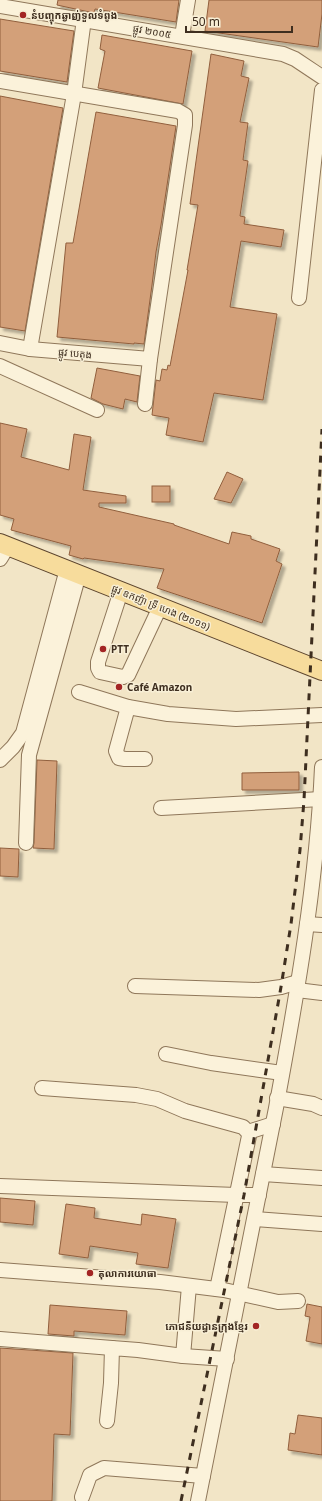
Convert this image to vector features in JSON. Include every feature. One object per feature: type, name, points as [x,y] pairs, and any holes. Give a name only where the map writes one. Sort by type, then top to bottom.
[{"type":"main road","name":"ផ្លូវ ឧកញ៉ា ទ្រី ហេង (២០១១)","points":[[3,549],[73,572],[322,671]]},
{"type":"street","points":[[182,36],[188,0]]},
{"type":"street","name":"ផ្លូវ ២០០៥","points":[[0,6],[284,54],[295,59],[322,77]]},
{"type":"street","points":[[30,349],[74,94],[84,19]]},
{"type":"street","points":[[0,81],[178,111],[185,115],[184,133],[150,359],[145,404]]},
{"type":"street","points":[[299,298],[322,90]]},
{"type":"street","name":"ផ្លូវ បេតុង","points":[[0,343],[30,349],[150,359]]},
{"type":"street","points":[[0,366],[97,410]]},
{"type":"street","points":[[0,760],[13,747],[23,733],[73,572]]},
{"type":"street","points":[[26,843],[29,754],[73,572]]},
{"type":"street","points":[[121,591],[98,662],[100,672],[123,677],[128,675],[160,607]]},
{"type":"street","points":[[79,692],[128,707],[168,714],[236,719],[322,715]]},
{"type":"street","points":[[128,707],[116,751],[119,758],[145,759]]},
{"type":"street","points":[[198,1501],[255,1219],[298,986],[307,924],[317,880],[322,767]]},
{"type":"street","points":[[160,808],[321,799]]},
{"type":"street","points":[[307,924],[322,925]]},
{"type":"street","points":[[135,986],[259,990],[298,986],[322,993]]},
{"type":"street","points":[[166,1054],[211,1063],[282,1073]]},
{"type":"street","points":[[42,1088],[136,1095],[157,1099],[185,1111],[243,1127],[248,1132],[249,1136],[217,1289]]},
{"type":"street","points":[[278,1098],[313,1104],[322,1108]]},
{"type":"street","points":[[248,1132],[273,1124]]},
{"type":"street","points":[[263,1174],[322,1178]]},
{"type":"street","points":[[0,1186],[259,1195]]},
{"type":"street","points":[[255,1219],[322,1224]]},
{"type":"street","points":[[0,1270],[160,1282],[217,1289],[278,1302],[298,1301]]},
{"type":"street","points":[[182,1356],[189,1286]]},
{"type":"street","points":[[0,1338],[226,1359]]},
{"type":"street","points":[[107,1420],[111,1383],[112,1348]]},
{"type":"street","points":[[82,1497],[90,1475],[104,1468],[203,1476]]},
{"type":"building","points":[[58,0],[179,0],[176,22],[95,9],[94,13],[57,5]]},
{"type":"building","points":[[209,0],[322,0],[318,47],[205,31]]},
{"type":"building","points":[[0,19],[74,31],[67,82],[0,71]]},
{"type":"building","points":[[102,35],[192,51],[183,104],[98,88],[105,51],[100,49]]},
{"type":"building","points":[[211,54],[244,61],[241,76],[249,78],[240,122],[248,123],[243,160],[248,161],[240,216],[245,217],[244,224],[284,230],[281,247],[241,241],[230,307],[277,314],[263,400],[214,393],[203,442],[166,435],[169,418],[152,415],[156,380],[160,381],[162,369],[167,370],[168,365],[170,366],[188,270],[198,205],[190,204]]},
{"type":"building","points":[[0,96],[63,108],[25,331],[0,327]]},
{"type":"building","points":[[96,112],[176,126],[156,252],[144,344],[57,337],[66,243],[73,243]]},
{"type":"building","points":[[97,368],[140,376],[137,402],[125,399],[123,409],[103,404],[91,398]]},
{"type":"building","points":[[0,423],[27,429],[21,457],[69,470],[74,434],[91,437],[83,490],[126,496],[126,503],[99,503],[99,507],[174,524],[229,544],[232,532],[251,536],[251,539],[280,549],[276,561],[282,564],[262,623],[157,588],[164,569],[83,559],[69,555],[71,546],[11,530],[14,519],[0,515]]},
{"type":"building","points":[[227,472],[243,479],[231,503],[214,499]]},
{"type":"building","points":[[152,486],[170,486],[170,502],[152,502]]},
{"type":"building","points":[[37,760],[57,761],[54,849],[33,848]]},
{"type":"building","points":[[299,772],[299,790],[242,790],[242,773]]},
{"type":"building","points":[[0,848],[19,849],[18,877],[0,876]]},
{"type":"building","points":[[0,1198],[35,1201],[33,1225],[0,1222]]},
{"type":"building","points":[[66,1204],[95,1208],[94,1218],[141,1225],[142,1214],[176,1219],[168,1268],[136,1264],[138,1253],[90,1246],[88,1258],[59,1254]]},
{"type":"building","points":[[307,1304],[322,1307],[322,1344],[306,1341],[310,1317],[305,1316]]},
{"type":"building","points":[[50,1305],[127,1311],[125,1335],[74,1331],[74,1336],[48,1334]]},
{"type":"building","points":[[0,1348],[73,1353],[70,1435],[54,1434],[52,1501],[0,1501]]},
{"type":"building","points":[[298,1415],[322,1418],[322,1455],[288,1450],[290,1433],[295,1434]]},
{"type":"railway","points":[[181,1501],[244,1195],[291,924],[300,850],[304,800],[322,429]]},
{"type":"place","name":"នំបញ្ចុកឆ្ងាញ់ទួលទំពូង","points":[[23,15]]},
{"type":"place","name":"PTT","points":[[103,649]]},
{"type":"place","name":"Café Amazon","points":[[119,687]]},
{"type":"place","name":"តុលាការយោធា","points":[[90,1273]]},
{"type":"place","name":"ភោជនីយដ្ធានក្រុងខ្មែរ","points":[[256,1326]]}]
